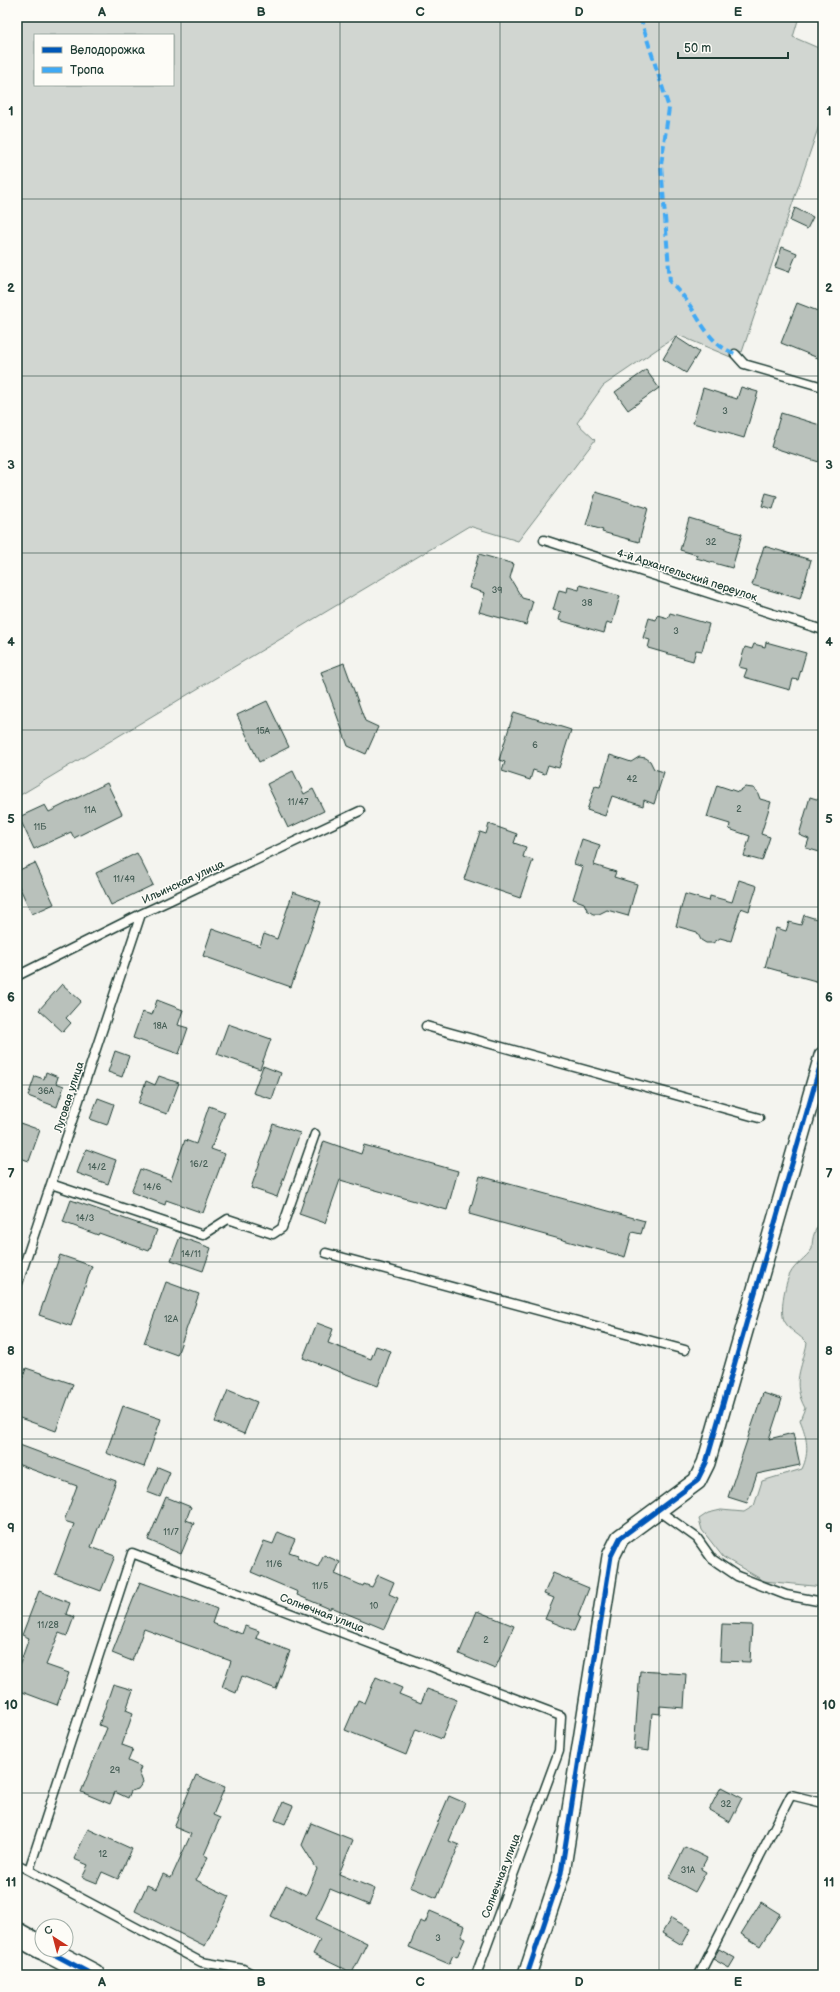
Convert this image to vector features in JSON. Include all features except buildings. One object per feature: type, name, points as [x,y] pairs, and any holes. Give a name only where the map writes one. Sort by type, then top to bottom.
[{"type":"street","points":[[527,1975],[561,1873],[611,1556],[620,1538],[697,1481],[706,1463],[823,1056]]},
{"type":"street","points":[[17,1934],[34,1944]]},
{"type":"street","points":[[61,1958],[93,1975]]},
{"type":"lane","points":[[734,354],[744,364],[823,388]]},
{"type":"lane","name":"4-й Архангельский переулок","points":[[544,540],[823,630]]},
{"type":"lane","name":"Ильинская улица","points":[[17,976],[142,914],[360,811]]},
{"type":"lane","name":"Луговая улица","points":[[17,1286],[142,914]]},
{"type":"lane","points":[[426,1026],[759,1118]]},
{"type":"lane","points":[[51,1184],[203,1235],[228,1219],[273,1234],[282,1228],[315,1134]]},
{"type":"lane","points":[[326,1253],[685,1350]]},
{"type":"lane","points":[[658,1510],[697,1538],[712,1559],[737,1576],[786,1595],[823,1602]]},
{"type":"lane","name":"Солнечная улица","points":[[29,1870],[132,1553],[561,1716],[560,1751],[476,1975]]},
{"type":"lane","points":[[699,1975],[791,1795],[823,1803]]},
{"type":"lane","points":[[17,1864],[201,1962],[243,1969],[254,1975]]},
{"type":"shaded area","points":[[17,17],[799,17],[793,37],[823,50],[823,114],[742,352],[736,350],[733,358],[678,335],[603,386],[577,423],[595,440],[518,541],[469,526],[17,797]]},
{"type":"shaded area","points":[[823,1218],[823,1587],[764,1581],[723,1557],[702,1530],[699,1519],[708,1513],[721,1510],[744,1512],[754,1506],[762,1481],[802,1469],[806,1457],[807,1444],[800,1420],[805,1408],[801,1399],[798,1383],[800,1368],[807,1343],[785,1322],[783,1318],[783,1306],[788,1278],[795,1267],[812,1249],[814,1233]]},
{"type":"marked path","points":[[640,17],[669,108],[661,165],[670,282],[684,296],[711,337],[722,347],[735,354]]},
{"type":"cycle path","points":[[527,1975],[561,1873],[611,1556],[620,1538],[697,1481],[706,1463],[823,1056]]},
{"type":"cycle path","points":[[61,1958],[93,1975]]}]
